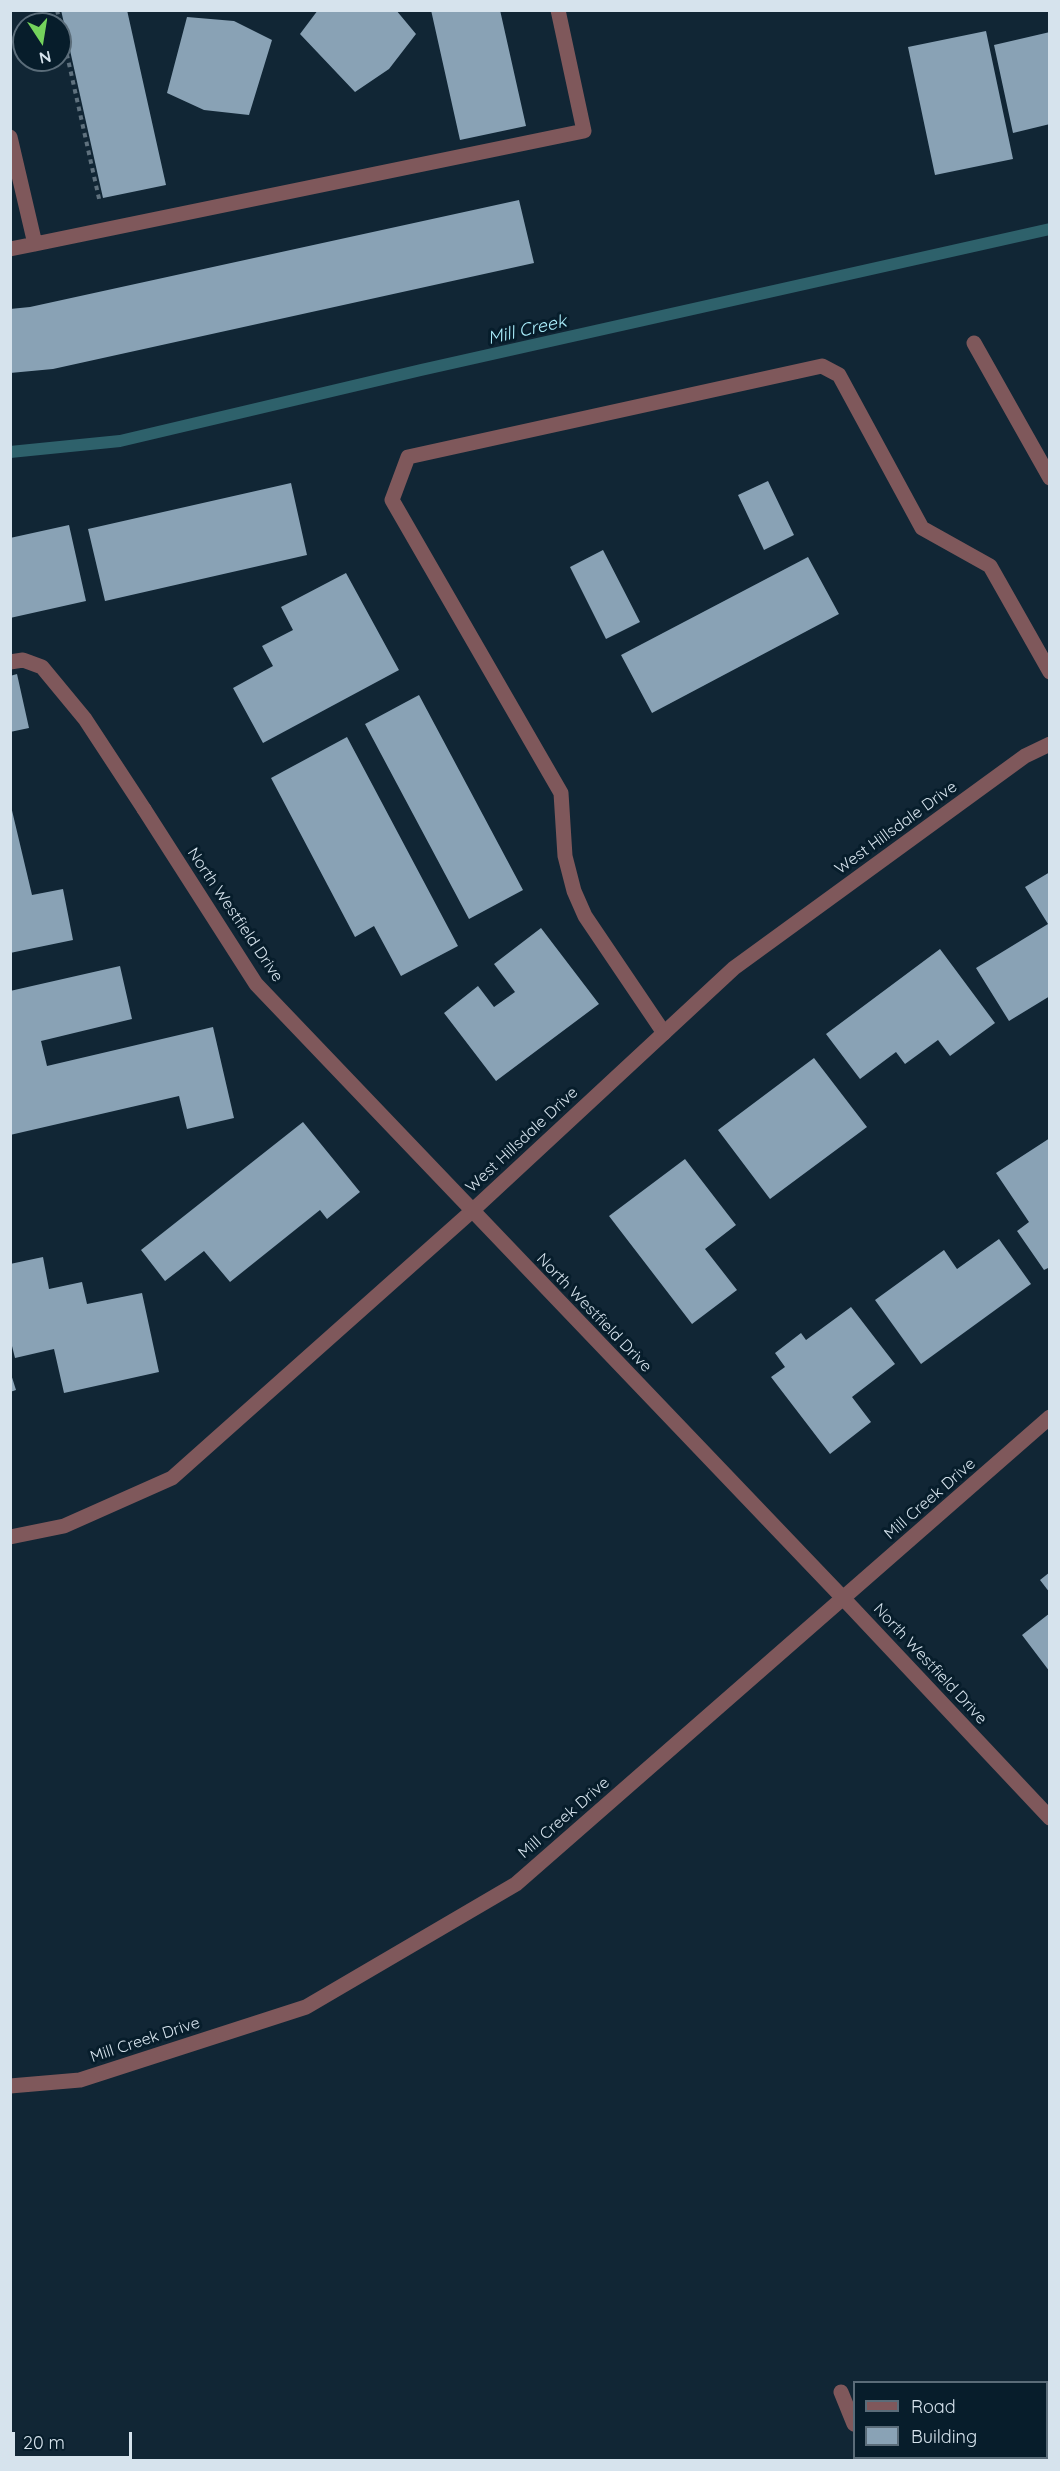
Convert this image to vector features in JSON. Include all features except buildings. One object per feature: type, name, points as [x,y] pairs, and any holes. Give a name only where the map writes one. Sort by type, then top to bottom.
[{"type":"street","points":[[10,249],[584,131],[558,10]]},
{"type":"street","points":[[11,141],[34,244]]},
{"type":"street","points":[[974,343],[1050,478]]},
{"type":"street","points":[[664,1033],[585,916],[574,891],[565,856],[561,793],[392,500],[408,457],[822,366],[839,375],[922,528],[990,566],[1050,672]]},
{"type":"street","name":"North Westfield Drive","points":[[10,662],[23,660],[42,667],[85,719],[256,984],[1050,1818]]},
{"type":"street","name":"West Hillsdale Drive","points":[[10,1537],[64,1526],[172,1478],[472,1211],[734,968],[1025,756],[1050,744]]},
{"type":"street","name":"Mill Creek Drive","points":[[10,2086],[80,2080],[295,2011],[516,1884],[1050,1417]]},
{"type":"street","points":[[841,2392],[853,2419]]},
{"type":"path","points":[[57,10],[105,229]]},
{"type":"waterway","name":"Mill Creek","points":[[10,452],[120,441],[421,370],[1050,229]]}]
